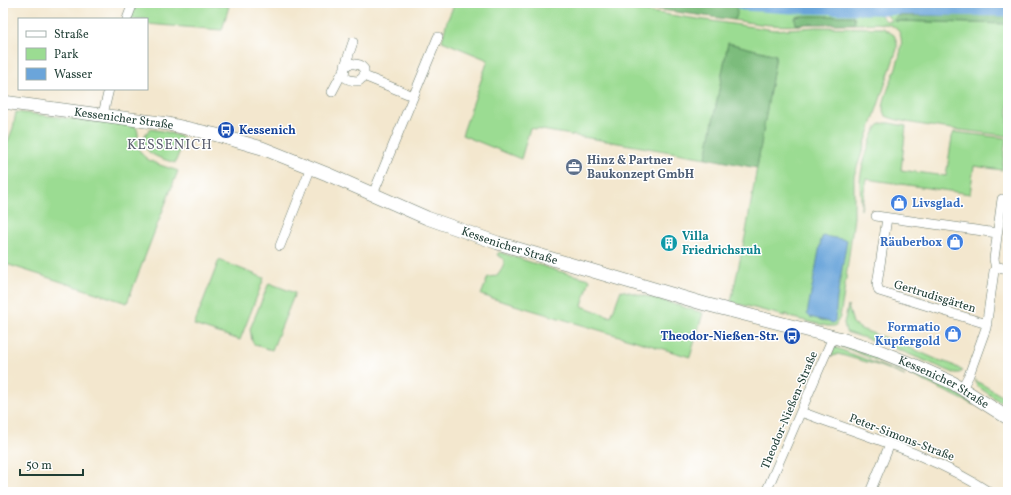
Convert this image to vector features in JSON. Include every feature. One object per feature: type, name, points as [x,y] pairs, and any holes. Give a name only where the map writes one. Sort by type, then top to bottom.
[{"type":"main road","name":"Kessenicher Straße","points":[[3,102],[103,114],[168,124],[217,135],[262,148],[311,167],[440,223],[532,254],[725,309],[833,337],[892,356],[962,388],[1008,418]]},
{"type":"street","points":[[127,18],[133,3]]},
{"type":"street","points":[[373,194],[438,37]]},
{"type":"street","points":[[332,92],[344,69],[353,42]]},
{"type":"street","points":[[350,62],[360,65],[364,69],[364,76],[360,81],[346,78],[344,69],[350,62]]},
{"type":"street","points":[[364,76],[413,96]]},
{"type":"street","points":[[103,114],[109,90]]},
{"type":"street","points":[[280,246],[311,167]]},
{"type":"street","points":[[962,388],[971,369],[987,324],[992,279],[996,269],[994,259],[1002,199]]},
{"type":"street","points":[[876,216],[997,233]]},
{"type":"street","name":"Gertrudisgärten","points":[[887,218],[878,285],[879,291],[987,324]]},
{"type":"street","points":[[996,269],[1008,269]]},
{"type":"street","name":"Theodor-Nießen-Straße","points":[[766,492],[833,337]]},
{"type":"street","name":"Peter-Simons-Straße","points":[[801,412],[936,462],[957,472],[990,492]]},
{"type":"street","points":[[870,492],[890,444]]},
{"type":"green space","points":[[135,3],[195,3],[229,6],[222,30],[148,24],[148,18],[129,18]]},
{"type":"green space","points":[[455,3],[587,3],[774,30],[816,27],[883,28],[894,35],[897,42],[897,49],[854,176],[854,217],[840,317],[835,326],[827,326],[789,317],[789,315],[785,314],[785,316],[731,302],[746,232],[776,55],[728,43],[706,158],[530,128],[521,159],[462,135],[488,60],[442,41],[447,21]]},
{"type":"green space","points":[[611,3],[714,3],[734,5],[737,13],[734,20]]},
{"type":"green space","points":[[781,3],[891,3],[893,5]]},
{"type":"green space","points":[[891,3],[957,3],[957,5],[912,5]]},
{"type":"green space","points":[[734,5],[747,8],[781,10],[878,12],[886,21],[892,21],[884,12],[964,12],[951,15],[898,16],[894,20],[1008,24],[1008,136],[905,122],[885,115],[883,108],[885,97],[900,55],[901,42],[899,31],[890,25],[877,23],[853,24],[855,22],[854,16],[796,17],[796,24],[801,25],[784,26],[759,24],[734,20],[736,18]]},
{"type":"green space","points":[[964,12],[1008,12],[1008,24],[894,21],[894,19],[898,16],[951,15]]},
{"type":"green space","points":[[854,16],[855,22],[853,24],[796,24],[796,17]]},
{"type":"green space","points":[[728,43],[776,55],[757,168],[706,158]]},
{"type":"green space","points":[[16,112],[135,126],[138,133],[138,145],[143,156],[160,165],[178,171],[127,303],[3,263],[3,154],[13,128]]},
{"type":"green space","points":[[889,123],[906,126],[901,170],[946,176],[954,132],[1006,138],[1002,170],[974,166],[970,194],[866,179],[861,210],[860,177],[866,153],[878,126]]},
{"type":"green space","points":[[151,129],[185,138],[175,163],[155,156],[146,149],[144,139],[146,133]]},
{"type":"green space","points":[[499,252],[558,271],[590,279],[582,306],[611,317],[621,290],[703,313],[690,357],[481,295],[488,277],[497,276],[502,268],[504,259],[497,255]]},
{"type":"green space","points":[[219,260],[264,278],[240,340],[194,325]]},
{"type":"green space","points":[[269,283],[295,293],[272,350],[255,345],[252,341],[250,329]]},
{"type":"green space","points":[[848,306],[853,323],[861,329],[951,364],[963,371],[954,373],[887,345],[846,332],[844,323]]},
{"type":"green space","points":[[838,345],[845,345],[941,383],[974,405],[899,369]]},
{"type":"green space","points":[[834,347],[905,376],[877,365],[838,354],[831,357]]},
{"type":"green space","points":[[975,380],[1002,396],[1000,402],[977,386]]},
{"type":"water","points":[[823,236],[847,240],[837,298],[835,321],[833,323],[810,317],[807,314]]},
{"type":"waterway","points":[[743,3],[791,6],[1008,9]]},
{"type":"place","name":"Kessenich","points":[[226,130]]},
{"type":"place","name":"Hinz & Partner Baukonzept GmbH","points":[[574,167]]},
{"type":"place","name":"Livsglad.","points":[[899,203]]},
{"type":"place","name":"Räuberbox","points":[[955,242]]},
{"type":"place","name":"Villa Friedrichsruh","points":[[669,243]]},
{"type":"place","name":"Formatio Kupfergold","points":[[953,334]]},
{"type":"place","name":"Theodor-Nießen-Str.","points":[[792,336]]},
{"type":"district","name":"KESSENICH","points":[[170,144]]}]
